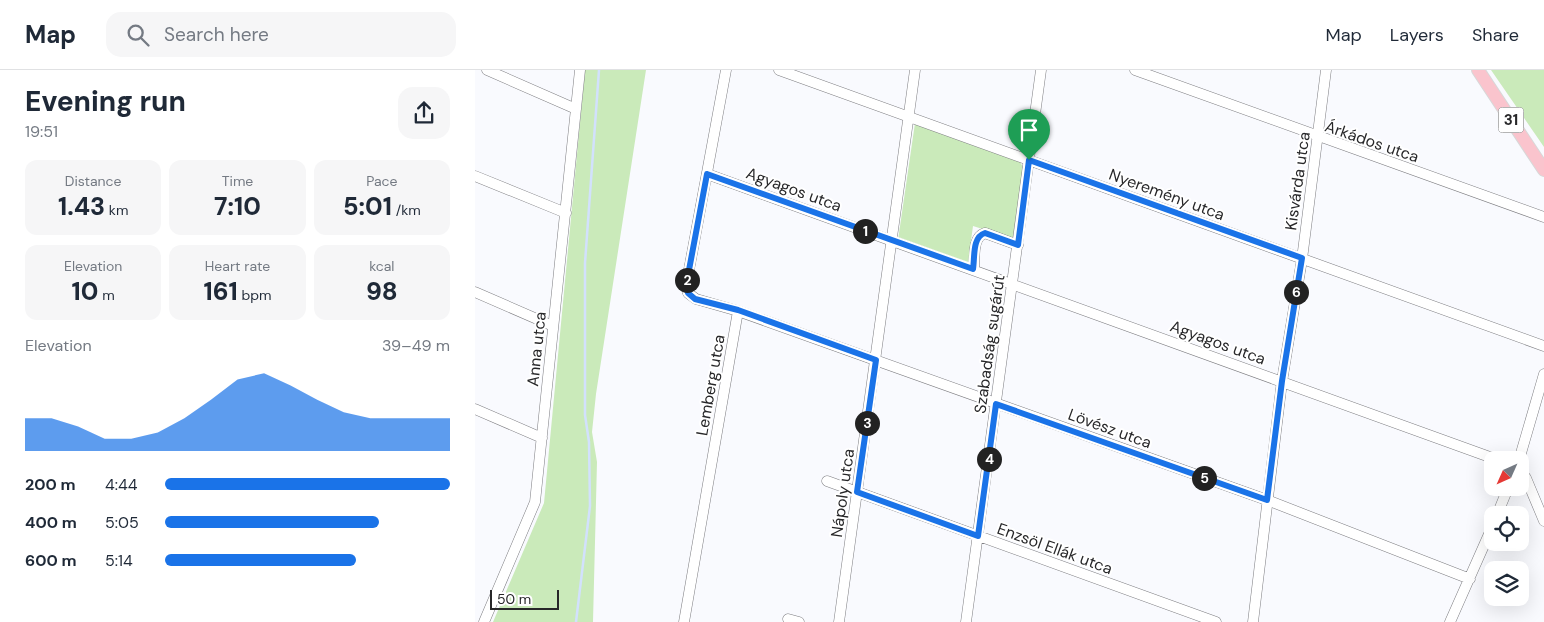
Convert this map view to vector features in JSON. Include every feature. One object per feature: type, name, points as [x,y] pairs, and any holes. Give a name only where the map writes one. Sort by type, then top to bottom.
[{"type":"main road","name":"31","points":[[1478,70],[1544,170]]},
{"type":"street","points":[[487,70],[576,109]]},
{"type":"street","name":"Anna utca","points":[[484,622],[535,502],[579,70]]},
{"type":"street","points":[[726,70],[686,286],[688,293],[695,299],[738,310]]},
{"type":"street","name":"Nyeremény utca","points":[[779,70],[1544,346]]},
{"type":"street","name":"Nápoly utca","points":[[839,622],[915,70]]},
{"type":"street","name":"Szabadság sugárút","points":[[967,622],[1041,70]]},
{"type":"street","name":"Árkádos utca","points":[[1135,70],[1544,217]]},
{"type":"street","name":"Kisvárda utca","points":[[1253,622],[1282,381],[1302,258],[1326,70]]},
{"type":"street","name":"Agyagos utca","points":[[707,174],[1013,282],[1484,455]]},
{"type":"street","points":[[475,176],[565,213]]},
{"type":"street","points":[[973,269],[976,239],[980,235],[985,233],[1018,245]]},
{"type":"street","points":[[475,292],[553,326]]},
{"type":"street","name":"Lövész utca","points":[[738,310],[1267,500],[1470,578]]},
{"type":"street","name":"Lemberg utca","points":[[684,622],[738,310]]},
{"type":"street","points":[[1522,451],[1544,374]]},
{"type":"street","points":[[475,408],[542,438]]},
{"type":"street","name":"Enzsöl Ellák utca","points":[[827,481],[1216,622]]},
{"type":"street","points":[[1529,485],[1544,520]]},
{"type":"street","points":[[1450,622],[1484,546]]},
{"type":"street","points":[[788,619],[799,622]]},
{"type":"green space","points":[[585,70],[646,70],[596,394],[592,432],[597,462],[593,622],[493,622],[544,503]]},
{"type":"green space","points":[[1491,70],[1544,70],[1544,147]]},
{"type":"green space","points":[[915,123],[1019,160],[1024,169],[1014,239],[973,226],[968,263],[898,240]]},
{"type":"waterway","points":[[576,622],[590,506],[589,442],[585,415],[585,263],[599,70]]},
{"type":"route","points":[[1029,160],[1302,258],[1282,381],[1267,500],[996,404],[978,536],[857,492],[876,360],[738,310],[695,299],[688,293],[686,286],[707,174],[973,269],[976,239],[980,235],[985,233],[1018,245],[1029,160]]}]
